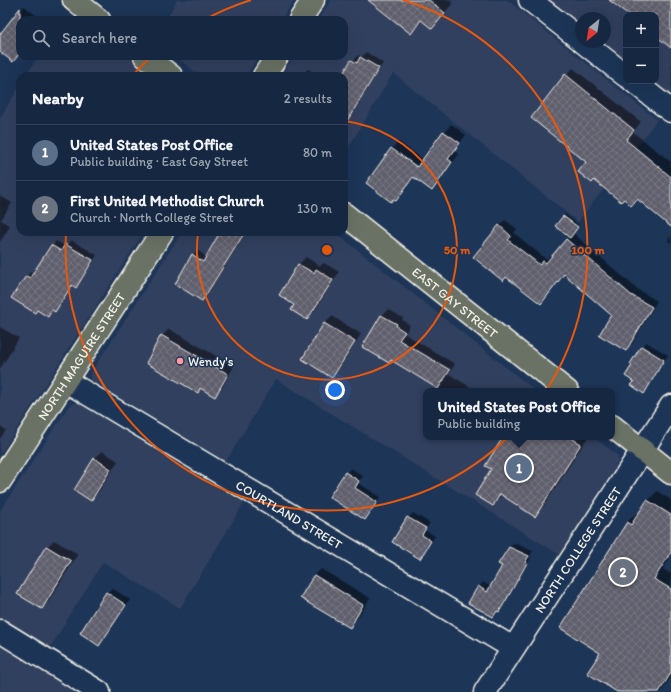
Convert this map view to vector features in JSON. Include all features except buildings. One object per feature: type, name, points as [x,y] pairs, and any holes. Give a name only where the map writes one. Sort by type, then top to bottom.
[{"type":"main road","points":[[74,0],[94,16]]},
{"type":"main road","points":[[303,16],[313,0]]},
{"type":"main road","points":[[150,60],[166,72]]},
{"type":"main road","points":[[267,72],[274,60]]},
{"type":"main road","name":"EAST GAY STREET","points":[[348,217],[563,388]]},
{"type":"main road","name":"NORTH MAGUIRE STREET","points":[[0,481],[159,236]]},
{"type":"main road","points":[[615,428],[671,473]]},
{"type":"street","points":[[530,0],[575,35]]},
{"type":"street","points":[[591,48],[623,74]]},
{"type":"street","points":[[637,84],[671,111]]},
{"type":"street","name":"COURTLAND STREET","points":[[66,381],[513,648]]},
{"type":"street","name":"NORTH COLLEGE STREET","points":[[485,692],[671,406]]},
{"type":"street","points":[[0,631],[99,692]]},
{"type":"shaded area","points":[[177,0],[294,0],[284,16],[168,16]]},
{"type":"shaded area","points":[[331,0],[507,0],[657,120],[578,222],[393,73],[348,148],[348,72],[284,72],[291,60],[348,60],[348,16],[321,16]]},
{"type":"shaded area","points":[[550,0],[671,0],[671,97],[655,84],[659,84],[659,12],[623,12],[623,59],[610,48],[611,48],[611,12],[575,12],[575,20]]},
{"type":"shaded area","points":[[36,60],[132,60],[148,72],[28,72]]},
{"type":"shaded area","points":[[180,60],[256,60],[249,72],[195,72]]},
{"type":"shaded area","points":[[16,92],[16,236],[141,236],[0,455],[0,118]]},
{"type":"shaded area","points":[[179,236],[340,236],[532,388],[423,388],[423,440],[598,440],[618,456],[618,462],[560,555],[276,379],[226,461],[90,380],[90,374]]},
{"type":"shaded area","points":[[74,403],[79,404],[244,503],[180,608],[103,562],[48,651],[0,620],[0,511],[69,406]]},
{"type":"shaded area","points":[[0,643],[78,689],[77,692],[0,692]]},
{"type":"place","name":"Wendy's","points":[[180,361]]},
{"type":"place","name":"United States Post Office","points":[[519,468]]},
{"type":"place","name":"First United Methodist Church","points":[[623,572]]}]
